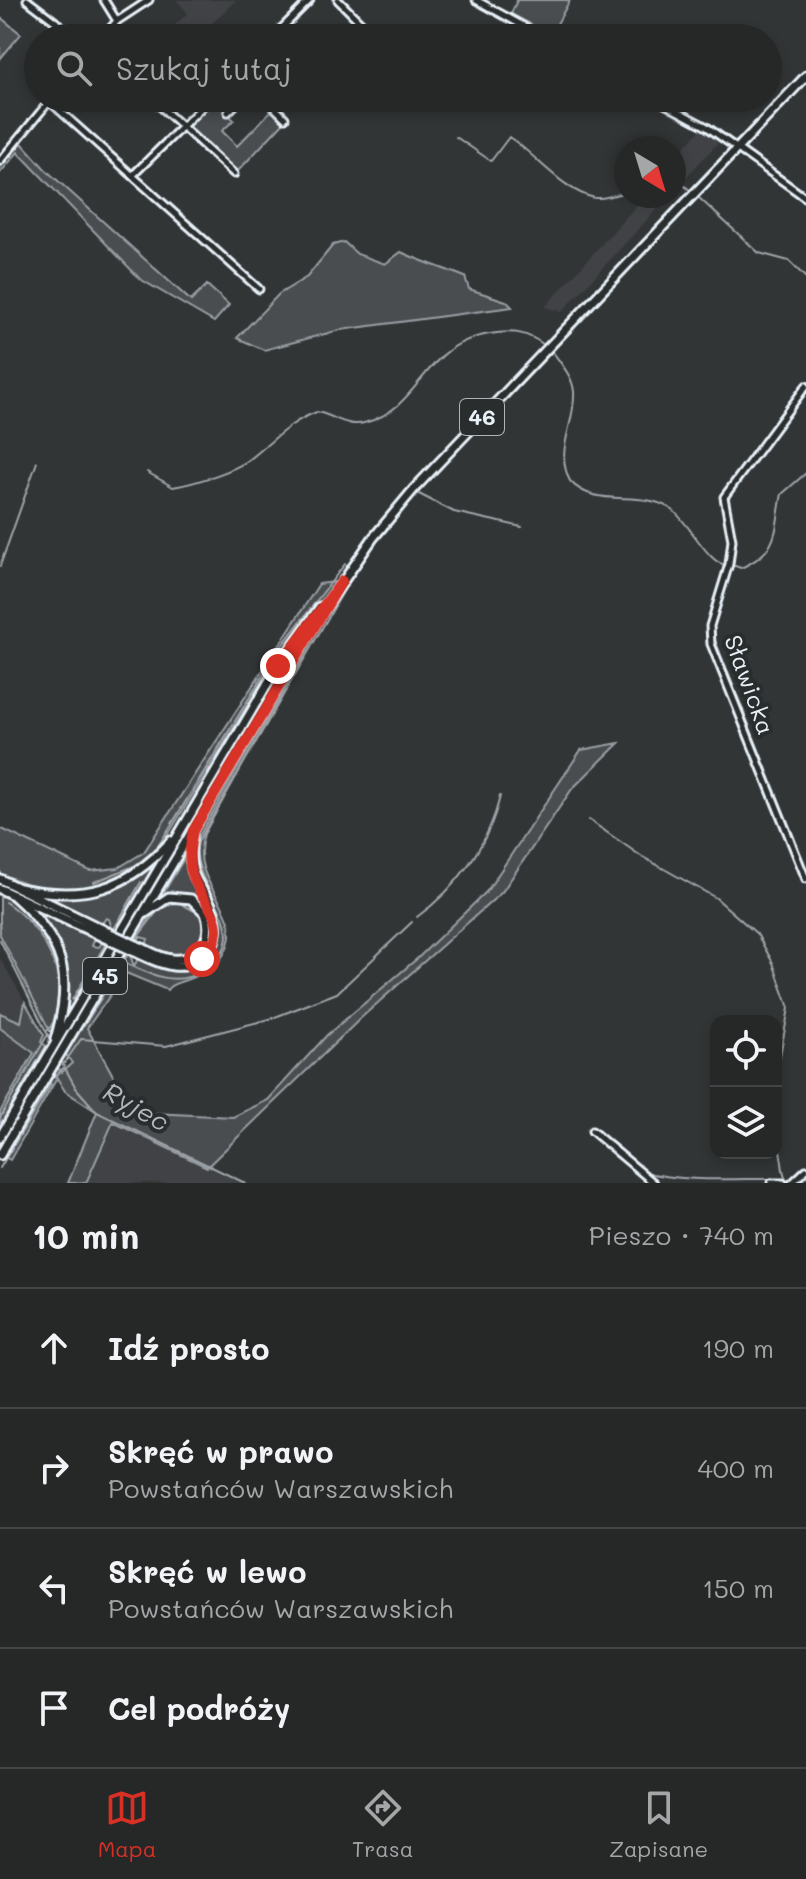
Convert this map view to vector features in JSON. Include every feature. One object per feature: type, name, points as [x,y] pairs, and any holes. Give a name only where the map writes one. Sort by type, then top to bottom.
[{"type":"main road","name":"46","points":[[782,101],[806,76]]},
{"type":"main road","name":"46","points":[[56,1040],[294,641],[414,489],[772,112]]},
{"type":"main road","name":"46","points":[[140,918],[342,581]]},
{"type":"main road","points":[[0,889],[64,895],[106,888],[145,867],[181,830]]},
{"type":"main road","points":[[16,892],[176,967],[195,963],[211,949],[216,923],[191,873],[193,831]]},
{"type":"main road","points":[[0,879],[16,892],[46,929],[60,956],[65,1003],[56,1040],[0,1137]]},
{"type":"main road","points":[[135,948],[162,957],[181,959],[198,951],[208,933],[208,921],[202,908],[180,896],[164,899],[140,918]]},
{"type":"main road","name":"45","points":[[0,1155],[140,918]]},
{"type":"street","points":[[27,0],[59,24]]},
{"type":"street","points":[[104,0],[117,21]]},
{"type":"street","points":[[114,24],[149,0]]},
{"type":"street","points":[[286,24],[310,0]]},
{"type":"street","points":[[338,0],[362,24]]},
{"type":"street","points":[[476,0],[520,24]]},
{"type":"street","points":[[0,161],[41,112]]},
{"type":"street","points":[[64,112],[259,289]]},
{"type":"street","points":[[165,112],[234,174]]},
{"type":"street","points":[[133,175],[197,112]]},
{"type":"street","points":[[279,112],[285,118]]},
{"type":"street","points":[[677,112],[737,148],[806,198]]},
{"type":"street","name":"Sławicka","points":[[806,386],[724,497],[732,540],[729,564],[710,626],[711,644],[806,879]]},
{"type":"street","points":[[592,1131],[654,1183]]},
{"type":"street","points":[[792,1183],[806,1170]]},
{"type":"street","points":[[771,1183],[783,1183]]},
{"type":"shaded area","points":[[176,0],[236,0],[211,24],[176,24],[188,13]]},
{"type":"shaded area","points":[[517,0],[570,0],[557,24],[530,24],[511,14]]},
{"type":"shaded area","points":[[0,17],[21,34],[0,59]]},
{"type":"shaded area","points":[[202,112],[226,112],[234,120],[222,131],[237,146],[270,112],[284,122],[237,172],[188,127]]},
{"type":"shaded area","points":[[701,129],[720,141],[686,177],[686,146]]},
{"type":"shaded area","points":[[22,143],[46,170],[191,301],[207,285],[229,305],[214,322],[140,279],[18,152],[0,173],[0,168]]},
{"type":"shaded area","points":[[634,208],[658,208],[562,312],[545,307]]},
{"type":"shaded area","points":[[344,242],[357,254],[385,264],[401,252],[465,277],[469,289],[506,301],[512,307],[340,330],[264,350],[237,338],[279,294],[307,277],[333,245]]},
{"type":"shaded area","points":[[335,582],[272,665],[158,851],[120,876],[82,889],[43,888],[0,873],[0,828],[90,871],[118,868],[144,852],[319,584]]},
{"type":"shaded area","points":[[341,589],[204,834],[201,852],[203,868],[229,921],[230,935],[226,950],[211,968],[167,990],[126,973],[87,1028],[133,1112],[233,1117],[268,1100],[327,1035],[419,957],[487,891],[581,750],[619,743],[572,789],[502,892],[362,1017],[207,1167],[113,1122],[86,1183],[68,1183],[97,1112],[65,1091],[57,1078],[10,1160],[3,1156],[57,1067],[62,1072],[72,1063],[65,1053],[154,911],[173,902],[191,904],[202,915],[203,936],[197,946],[179,956],[146,946],[148,939],[140,937],[130,955],[134,966],[139,957],[169,969],[191,969],[213,954],[220,943],[218,920],[194,868],[196,841]]},
{"type":"shaded area","points":[[314,619],[292,653],[60,1048],[290,653]]},
{"type":"shaded area","points":[[187,847],[187,872],[211,918],[213,928],[212,937],[197,958],[174,964],[197,956],[212,933],[211,921],[198,901],[186,895],[172,894],[156,899]]},
{"type":"shaded area","points":[[159,859],[65,1017],[68,985],[62,956],[49,929],[28,904],[95,937],[92,946],[99,947],[112,928],[109,919],[106,918],[101,925],[36,894],[70,897],[102,892],[132,879]]},
{"type":"shaded area","points":[[0,894],[33,919],[54,952],[60,990],[59,1011],[53,1031],[50,1031],[0,935]]},
{"type":"shaded area","points":[[0,958],[44,1035],[0,1112]]},
{"type":"shaded area","points":[[25,1002],[44,1035],[41,1042],[46,1046],[0,1125],[0,1112],[34,1053],[0,1028],[0,1013],[21,1022]]},
{"type":"shaded area","points":[[113,1121],[207,1167],[245,1183],[86,1183]]},
{"type":"waterway","points":[[456,137],[491,161],[509,137],[572,188],[595,198],[614,195]]},
{"type":"waterway","points":[[686,187],[691,191]]},
{"type":"waterway","points":[[698,197],[759,253],[789,261],[806,278]]},
{"type":"waterway","points":[[147,472],[173,487],[243,464],[290,426],[317,412],[346,423],[358,424],[384,415],[413,390],[437,361],[452,348],[471,339],[497,333],[516,333],[543,344]]},
{"type":"waterway","points":[[553,352],[569,376],[574,392],[564,458],[570,481],[592,495],[646,500],[671,509],[706,551],[720,563],[726,564]]},
{"type":"waterway","points":[[0,566],[37,462]]},
{"type":"waterway","points":[[732,565],[741,568],[763,554],[774,538],[782,494],[806,473]]},
{"type":"waterway","points":[[419,494],[454,512],[522,527]]},
{"type":"waterway","points":[[94,882],[139,864],[157,848],[280,648],[345,564]]},
{"type":"waterway","points":[[124,962],[171,979],[200,972],[219,957],[226,942],[226,926],[203,877],[197,859],[198,842],[354,573]]},
{"type":"waterway","points":[[715,640],[806,868]]},
{"type":"waterway","points":[[417,917],[445,893],[469,864],[488,831],[500,796]]},
{"type":"waterway","points":[[589,820],[641,856],[716,898],[757,934],[773,963],[789,1008],[782,1045]]},
{"type":"waterway","points":[[164,892],[183,860]]},
{"type":"waterway","points":[[114,929],[141,882]]},
{"type":"waterway","points":[[5,902],[39,934],[54,962],[59,993],[55,1018],[47,1031]]},
{"type":"waterway","points":[[137,938],[159,909],[178,902],[194,911]]},
{"type":"waterway","points":[[63,1065],[81,1039],[166,1046],[270,1019],[337,993],[412,922]]},
{"type":"waterway","name":"Ryjec","points":[[0,940],[52,1043]]},
{"type":"waterway","points":[[72,1000],[105,945]]},
{"type":"waterway","points":[[84,1026],[128,954]]},
{"type":"waterway","points":[[0,1118],[47,1036]]},
{"type":"waterway","name":"Ryjec","points":[[60,1059],[76,1088],[97,1112],[245,1183]]},
{"type":"waterway","points":[[55,1077],[64,1067]]},
{"type":"waterway","points":[[0,1168],[51,1084]]},
{"type":"waterway","points":[[781,1159],[788,1183]]},
{"type":"waterway","points":[[644,1172],[695,1179],[784,1179]]},
{"type":"route","points":[[202,959],[211,949],[217,929],[212,910],[191,873],[189,855],[193,831],[342,581],[278,666]]}]
